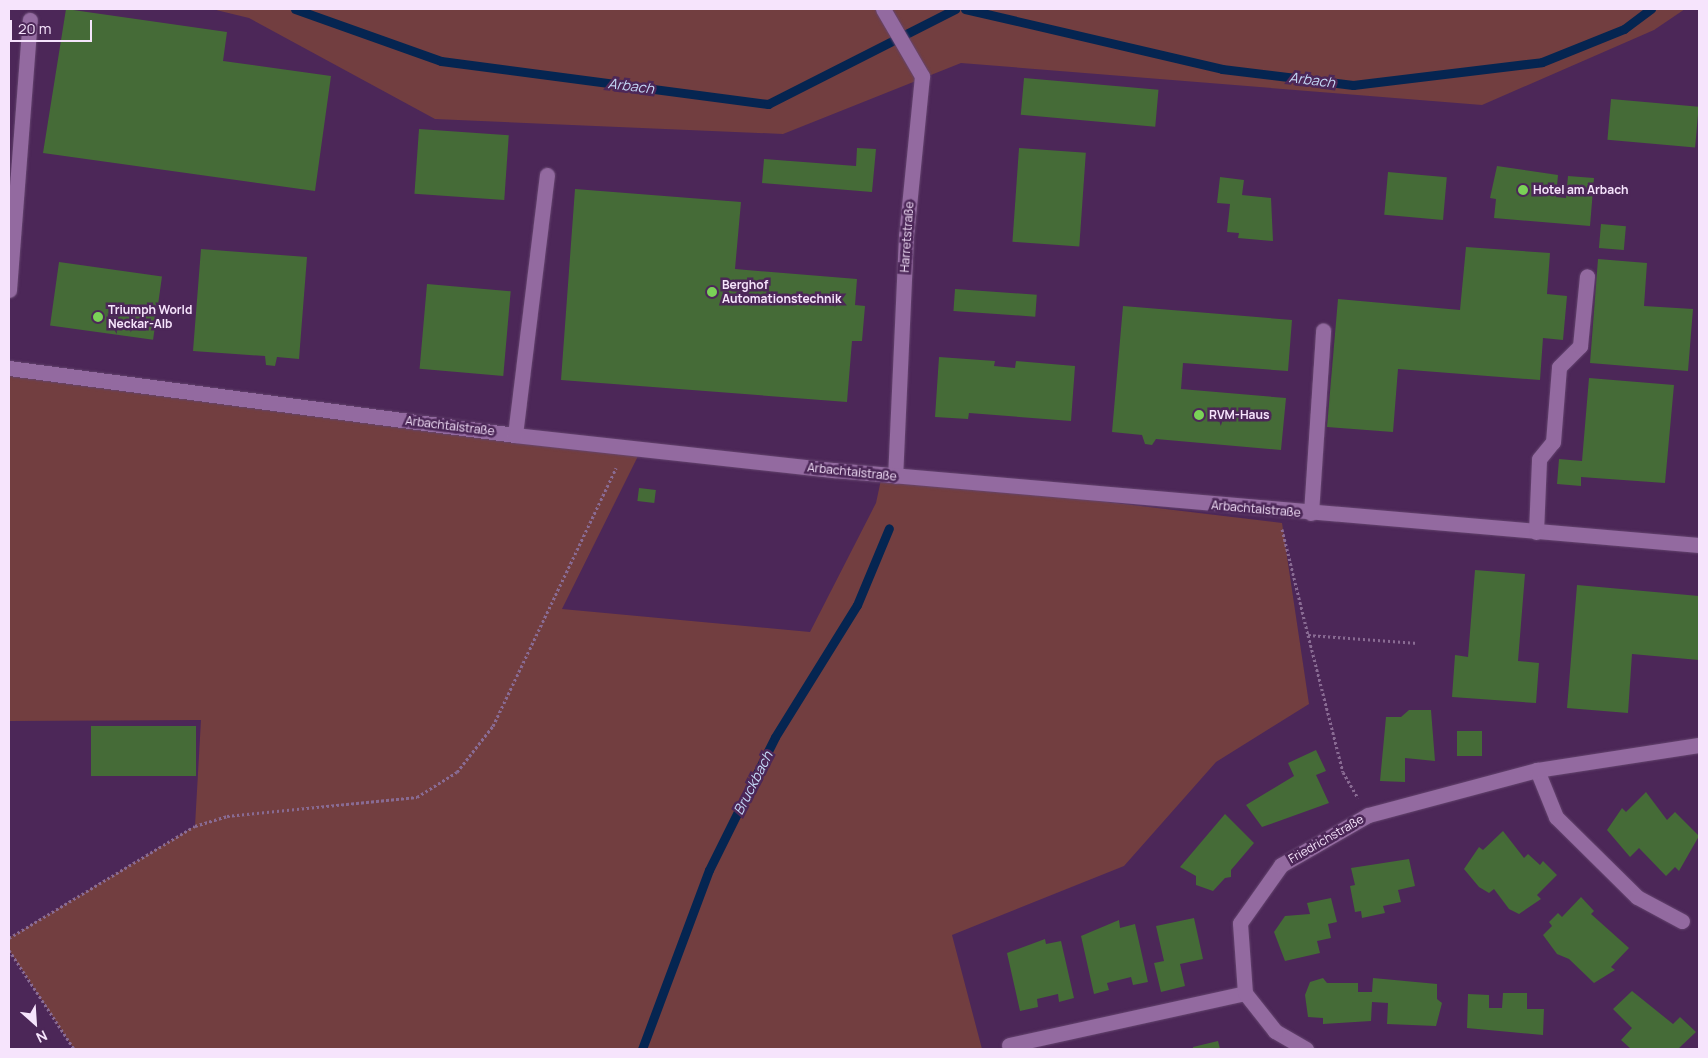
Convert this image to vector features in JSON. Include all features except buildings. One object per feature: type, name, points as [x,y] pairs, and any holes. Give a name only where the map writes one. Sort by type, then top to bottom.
[{"type":"street","name":"Harretstraße","points":[[883,9],[897,28],[922,76],[906,236],[895,476]]},
{"type":"street","points":[[9,290],[30,20]]},
{"type":"street","points":[[515,434],[547,175]]},
{"type":"street","points":[[1536,532],[1539,458],[1553,442],[1559,367],[1580,346],[1587,276]]},
{"type":"street","points":[[1311,514],[1323,330]]},
{"type":"street","name":"Arbachtalstraße","points":[[9,368],[628,448],[895,476],[1311,514],[1699,545]]},
{"type":"street","name":"Friedrichstraße","points":[[1245,993],[1240,923],[1281,865],[1368,815],[1537,770],[1699,745]]},
{"type":"street","points":[[1537,770],[1556,817],[1636,897],[1682,921]]},
{"type":"street","points":[[1009,1045],[1245,993],[1275,1031],[1306,1049]]},
{"type":"path","points":[[9,938],[195,826],[227,816],[417,796],[457,772],[493,726],[628,448]]},
{"type":"path","points":[[1280,511],[1286,555],[1342,772],[1368,815]]},
{"type":"path","points":[[1308,635],[1418,643]]},
{"type":"path","points":[[9,950],[74,1049]]},
{"type":"shaded area","points":[[212,9],[1685,9],[1654,30],[1482,105],[961,63],[783,134],[435,119],[249,18]]},
{"type":"shaded area","points":[[9,368],[641,450],[562,609],[810,632],[876,503],[882,475],[1282,523],[1309,704],[1216,762],[1124,866],[952,935],[982,1049],[645,1049],[654,1022],[642,1049],[74,1049],[9,950],[9,938],[195,826],[201,720],[9,721]]},
{"type":"waterway","name":"Arbach","points":[[295,9],[441,61],[768,104],[955,9]]},
{"type":"waterway","name":"Arbach","points":[[965,9],[1222,69],[1353,85],[1542,62],[1624,29],[1651,9]]},
{"type":"waterway","name":"Bruckbach","points":[[642,1049],[709,870],[775,737],[857,605],[889,528]]},
{"type":"place","name":"Hotel am Arbach","points":[[1523,190]]},
{"type":"place","name":"Berghof Automationstechnik","points":[[712,292]]},
{"type":"place","name":"Triumph World Neckar-Alb","points":[[98,317]]},
{"type":"place","name":"RVM-Haus","points":[[1199,415]]}]
